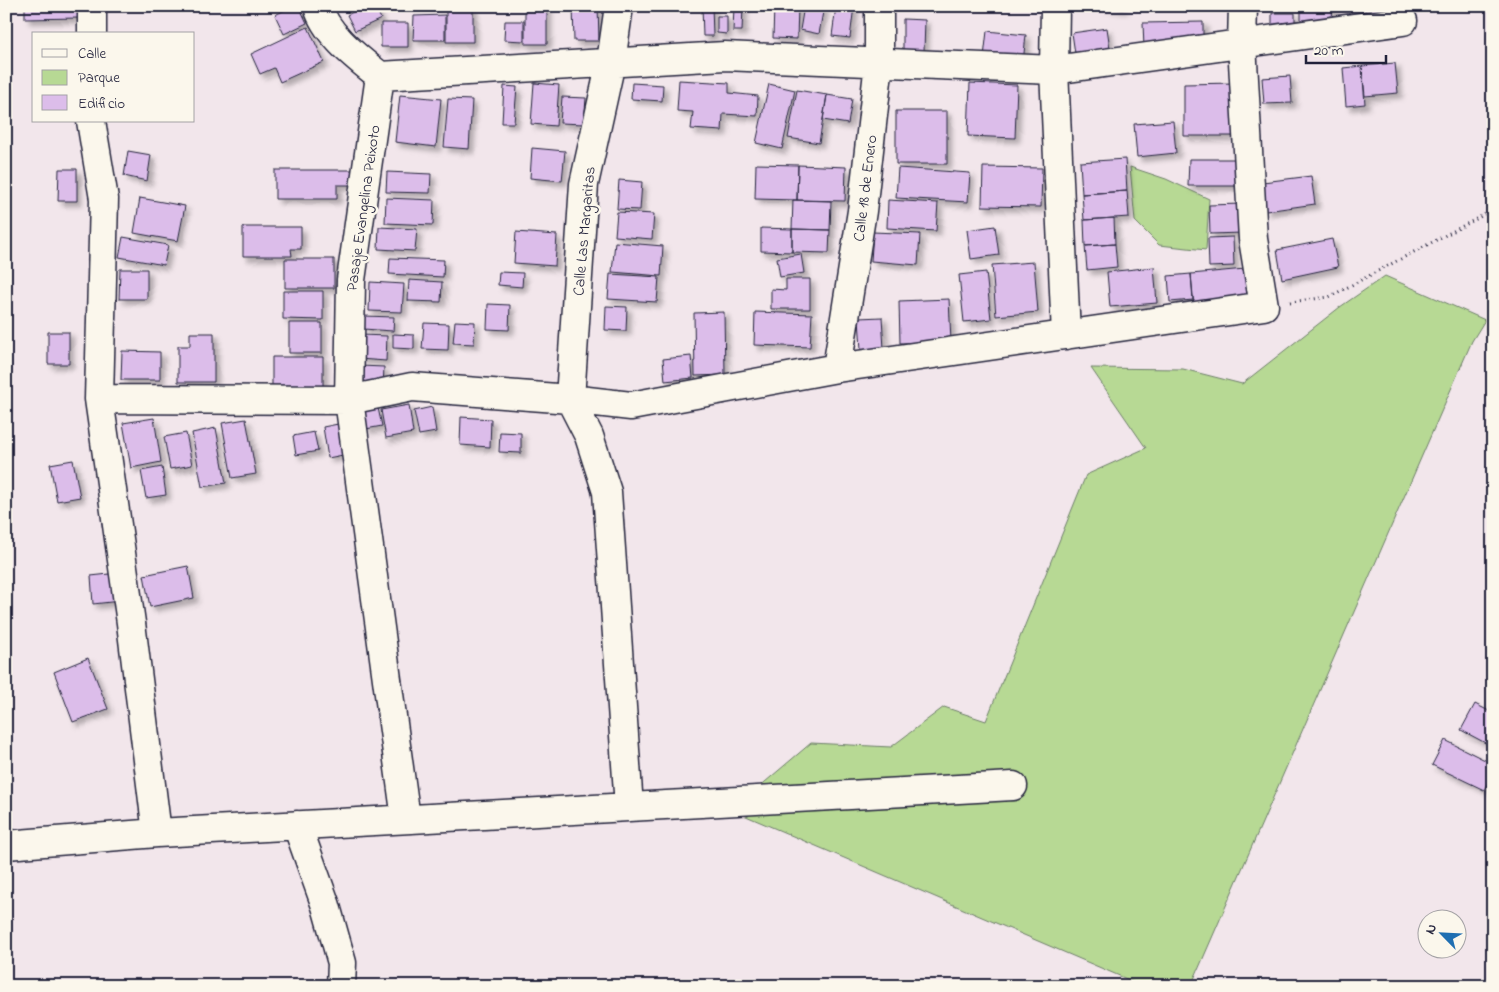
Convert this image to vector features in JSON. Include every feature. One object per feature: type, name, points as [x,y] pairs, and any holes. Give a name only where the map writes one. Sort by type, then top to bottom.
[{"type":"street","points":[[92,6],[92,32]]},
{"type":"street","points":[[318,6],[320,16],[348,50],[380,76],[725,56],[1054,70],[1403,21]]},
{"type":"street","name":"Calle Las Margaritas","points":[[570,399],[584,184],[611,62],[619,6]]},
{"type":"street","name":"Calle 18 de Enero","points":[[837,368],[862,211],[879,63],[879,6]]},
{"type":"street","points":[[1055,6],[1054,70],[1066,335]]},
{"type":"street","points":[[99,399],[349,400],[412,387],[570,399],[631,406],[837,368],[1264,306],[1253,239],[1242,44],[1243,6]]},
{"type":"street","name":"Pasaje Evangelina Peixoto","points":[[380,76],[351,280],[349,400],[406,819]]},
{"type":"street","points":[[92,122],[104,199],[99,399],[131,623],[157,833]]},
{"type":"street","points":[[570,399],[589,436],[608,492],[629,807]]},
{"type":"street","points":[[6,845],[157,833],[1012,786]]},
{"type":"street","points":[[297,825],[326,906],[342,963],[341,986]]},
{"type":"path","points":[[1264,306],[1329,296],[1493,210]]},
{"type":"green space","points":[[1130,167],[1166,179],[1209,199],[1206,250],[1159,245],[1135,221]]},
{"type":"green space","points":[[1385,276],[1485,320],[1472,341],[1191,986],[1143,986],[732,810],[811,743],[891,747],[944,707],[986,721],[1086,475],[1146,448],[1091,368],[1183,369],[1242,384],[1340,307]]},
{"type":"building","points":[[25,6],[79,6],[79,18],[25,19]]},
{"type":"building","points":[[293,6],[299,6],[307,23],[284,34],[275,15]]},
{"type":"building","points":[[365,6],[375,6],[381,19],[355,31],[347,15]]},
{"type":"building","points":[[446,6],[473,6],[473,42],[446,42]]},
{"type":"building","points":[[525,6],[547,6],[547,44],[525,44]]},
{"type":"building","points":[[573,6],[598,6],[599,41],[574,41]]},
{"type":"building","points":[[702,6],[712,6],[713,36],[703,36]]},
{"type":"building","points":[[734,6],[743,6],[742,31],[733,31]]},
{"type":"building","points":[[774,6],[798,6],[797,39],[773,38]]},
{"type":"building","points":[[804,6],[824,6],[819,34],[800,30]]},
{"type":"building","points":[[836,6],[854,6],[850,38],[832,36]]},
{"type":"building","points":[[1100,6],[1123,6],[1123,9]]},
{"type":"building","points":[[1301,6],[1332,6],[1333,30],[1301,30]]},
{"type":"building","points":[[1365,6],[1386,6],[1386,20],[1365,20]]},
{"type":"building","points":[[1272,13],[1295,13],[1295,34],[1272,35]]},
{"type":"building","points":[[445,15],[445,40],[413,40],[414,16]]},
{"type":"building","points":[[717,16],[727,16],[727,34],[717,33]]},
{"type":"building","points":[[903,19],[925,20],[924,51],[903,51]]},
{"type":"building","points":[[505,21],[524,21],[524,41],[504,40]]},
{"type":"building","points":[[1203,22],[1203,48],[1144,48],[1143,23]]},
{"type":"building","points":[[381,23],[408,23],[408,47],[381,47]]},
{"type":"building","points":[[308,27],[324,62],[280,82],[274,68],[260,74],[251,54]]},
{"type":"building","points":[[1107,28],[1111,55],[1076,60],[1072,33]]},
{"type":"building","points":[[987,31],[1026,35],[1023,62],[984,57]]},
{"type":"building","points":[[1395,63],[1398,93],[1365,96],[1362,66]]},
{"type":"building","points":[[1362,66],[1365,104],[1346,106],[1343,68]]},
{"type":"building","points":[[1290,76],[1292,103],[1264,104],[1262,78]]},
{"type":"building","points":[[679,80],[729,83],[729,93],[758,96],[757,116],[723,114],[722,131],[691,129],[693,112],[677,111]]},
{"type":"building","points":[[534,83],[559,85],[556,126],[531,124]]},
{"type":"building","points":[[632,83],[663,85],[662,101],[631,99]]},
{"type":"building","points":[[970,83],[1017,85],[1015,138],[968,136]]},
{"type":"building","points":[[1235,83],[1235,136],[1184,136],[1184,84]]},
{"type":"building","points":[[769,84],[795,90],[782,149],[756,143]]},
{"type":"building","points":[[504,86],[517,87],[514,123],[502,123]]},
{"type":"building","points":[[797,90],[827,95],[819,143],[788,138]]},
{"type":"building","points":[[400,95],[441,99],[436,147],[395,142]]},
{"type":"building","points":[[827,95],[852,99],[848,124],[823,120]]},
{"type":"building","points":[[562,97],[586,98],[584,124],[560,123]]},
{"type":"building","points":[[448,99],[472,100],[469,149],[444,147]]},
{"type":"building","points":[[896,111],[947,111],[947,164],[896,164]]},
{"type":"building","points":[[1173,121],[1176,153],[1137,157],[1134,124]]},
{"type":"building","points":[[532,148],[565,151],[562,181],[530,178]]},
{"type":"building","points":[[128,151],[151,155],[147,181],[124,176]]},
{"type":"building","points":[[1125,159],[1127,191],[1082,194],[1080,162]]},
{"type":"building","points":[[1189,159],[1238,159],[1237,186],[1188,186]]},
{"type":"building","points":[[756,164],[798,165],[797,200],[755,199]]},
{"type":"building","points":[[798,165],[846,167],[845,201],[797,200]]},
{"type":"building","points":[[983,167],[1042,168],[1041,207],[982,206]]},
{"type":"building","points":[[898,168],[970,173],[968,202],[896,198]]},
{"type":"building","points":[[59,169],[77,169],[77,201],[58,201]]},
{"type":"building","points":[[275,170],[352,170],[351,185],[337,185],[337,199],[275,199]]},
{"type":"building","points":[[387,172],[431,174],[430,193],[386,192]]},
{"type":"building","points":[[1311,176],[1315,204],[1266,211],[1263,182]]},
{"type":"building","points":[[619,180],[642,182],[640,210],[617,209]]},
{"type":"building","points":[[1127,191],[1129,217],[1084,220],[1082,194]]},
{"type":"building","points":[[140,198],[185,206],[178,241],[134,233]]},
{"type":"building","points":[[386,198],[434,200],[433,225],[385,223]]},
{"type":"building","points":[[793,200],[831,201],[830,230],[792,229]]},
{"type":"building","points":[[888,200],[938,203],[936,231],[887,228]]},
{"type":"building","points":[[1241,204],[1242,233],[1210,234],[1209,205]]},
{"type":"building","points":[[617,212],[654,214],[652,239],[615,236]]},
{"type":"building","points":[[1114,218],[1115,244],[1085,246],[1084,220]]},
{"type":"building","points":[[995,226],[999,255],[971,259],[967,230]]},
{"type":"building","points":[[243,227],[301,227],[301,249],[291,249],[292,256],[243,256]]},
{"type":"building","points":[[379,227],[417,229],[415,251],[378,249]]},
{"type":"building","points":[[761,228],[792,229],[792,252],[761,251]]},
{"type":"building","points":[[792,229],[830,230],[829,253],[792,252]]},
{"type":"building","points":[[516,232],[557,235],[555,266],[514,263]]},
{"type":"building","points":[[873,232],[920,234],[918,265],[871,261]]},
{"type":"building","points":[[123,237],[168,245],[164,265],[119,257]]},
{"type":"building","points":[[1233,237],[1234,266],[1209,267],[1208,238]]},
{"type":"building","points":[[1332,239],[1338,267],[1282,279],[1277,250]]},
{"type":"building","points":[[615,242],[663,246],[661,276],[612,272]]},
{"type":"building","points":[[1115,244],[1117,267],[1087,270],[1085,246]]},
{"type":"building","points":[[801,254],[804,273],[780,277],[777,258]]},
{"type":"building","points":[[390,258],[444,260],[443,277],[389,274]]},
{"type":"building","points":[[285,259],[334,259],[334,288],[285,288]]},
{"type":"building","points":[[1034,262],[1038,312],[996,316],[992,265]]},
{"type":"building","points":[[1154,267],[1157,303],[1110,307],[1107,272]]},
{"type":"building","points":[[120,269],[147,269],[147,299],[119,299]]},
{"type":"building","points":[[1245,269],[1248,302],[1194,307],[1191,274]]},
{"type":"building","points":[[499,272],[523,273],[522,287],[498,285]]},
{"type":"building","points":[[986,272],[991,319],[964,322],[959,275]]},
{"type":"building","points":[[610,274],[659,277],[657,302],[608,299]]},
{"type":"building","points":[[1191,274],[1193,300],[1170,302],[1168,276]]},
{"type":"building","points":[[786,279],[810,279],[810,309],[771,309],[771,289],[786,290]]},
{"type":"building","points":[[409,280],[442,282],[441,302],[408,301]]},
{"type":"building","points":[[370,282],[404,284],[402,312],[369,311]]},
{"type":"building","points":[[283,291],[323,291],[323,320],[283,319]]},
{"type":"building","points":[[949,299],[951,342],[900,343],[899,301]]},
{"type":"building","points":[[488,304],[510,305],[509,330],[487,329]]},
{"type":"building","points":[[606,306],[627,307],[626,331],[605,330]]},
{"type":"building","points":[[724,312],[725,375],[695,376],[694,313]]},
{"type":"building","points":[[755,312],[812,314],[810,347],[754,345]]},
{"type":"building","points":[[364,316],[394,317],[393,331],[363,329]]},
{"type":"building","points":[[882,317],[884,349],[861,350],[859,318]]},
{"type":"building","points":[[455,321],[475,322],[474,344],[453,343]]},
{"type":"building","points":[[289,323],[322,323],[322,353],[289,353]]},
{"type":"building","points":[[424,323],[449,324],[448,350],[422,349]]},
{"type":"building","points":[[48,332],[69,332],[69,364],[48,364]]},
{"type":"building","points":[[190,333],[214,333],[214,382],[178,382],[178,346],[190,346]]},
{"type":"building","points":[[393,334],[414,335],[414,349],[393,348]]},
{"type":"building","points":[[361,335],[387,336],[386,361],[359,359]]},
{"type":"building","points":[[122,351],[160,352],[160,380],[121,380]]},
{"type":"building","points":[[691,356],[693,378],[665,381],[663,359]]},
{"type":"building","points":[[272,357],[323,357],[323,386],[272,386]]},
{"type":"building","points":[[360,366],[384,367],[383,388],[359,387]]},
{"type":"building","points":[[409,405],[413,433],[386,438],[381,410]]},
{"type":"building","points":[[432,407],[436,432],[419,435],[414,411]]},
{"type":"building","points":[[378,408],[382,426],[366,429],[363,411]]},
{"type":"building","points":[[461,417],[491,419],[490,447],[460,445]]},
{"type":"building","points":[[154,418],[161,462],[131,468],[123,423]]},
{"type":"building","points":[[246,419],[256,474],[232,478],[222,423]]},
{"type":"building","points":[[348,422],[353,453],[328,458],[323,427]]},
{"type":"building","points":[[216,428],[226,483],[202,487],[192,433]]},
{"type":"building","points":[[314,432],[318,451],[296,455],[293,436]]},
{"type":"building","points":[[500,432],[521,433],[521,453],[499,452]]},
{"type":"building","points":[[186,433],[192,465],[170,469],[164,437]]},
{"type":"building","points":[[73,460],[80,497],[57,501],[50,464]]},
{"type":"building","points":[[162,467],[166,495],[146,498],[141,471]]},
{"type":"building","points":[[188,566],[194,598],[150,607],[144,575]]},
{"type":"building","points":[[118,573],[120,601],[93,604],[91,576]]},
{"type":"building","points":[[88,658],[108,709],[73,722],[54,672]]},
{"type":"building","points":[[1475,704],[1493,713],[1493,747],[1461,730]]},
{"type":"building","points":[[1445,740],[1493,764],[1493,772],[1484,790],[1432,765]]}]
